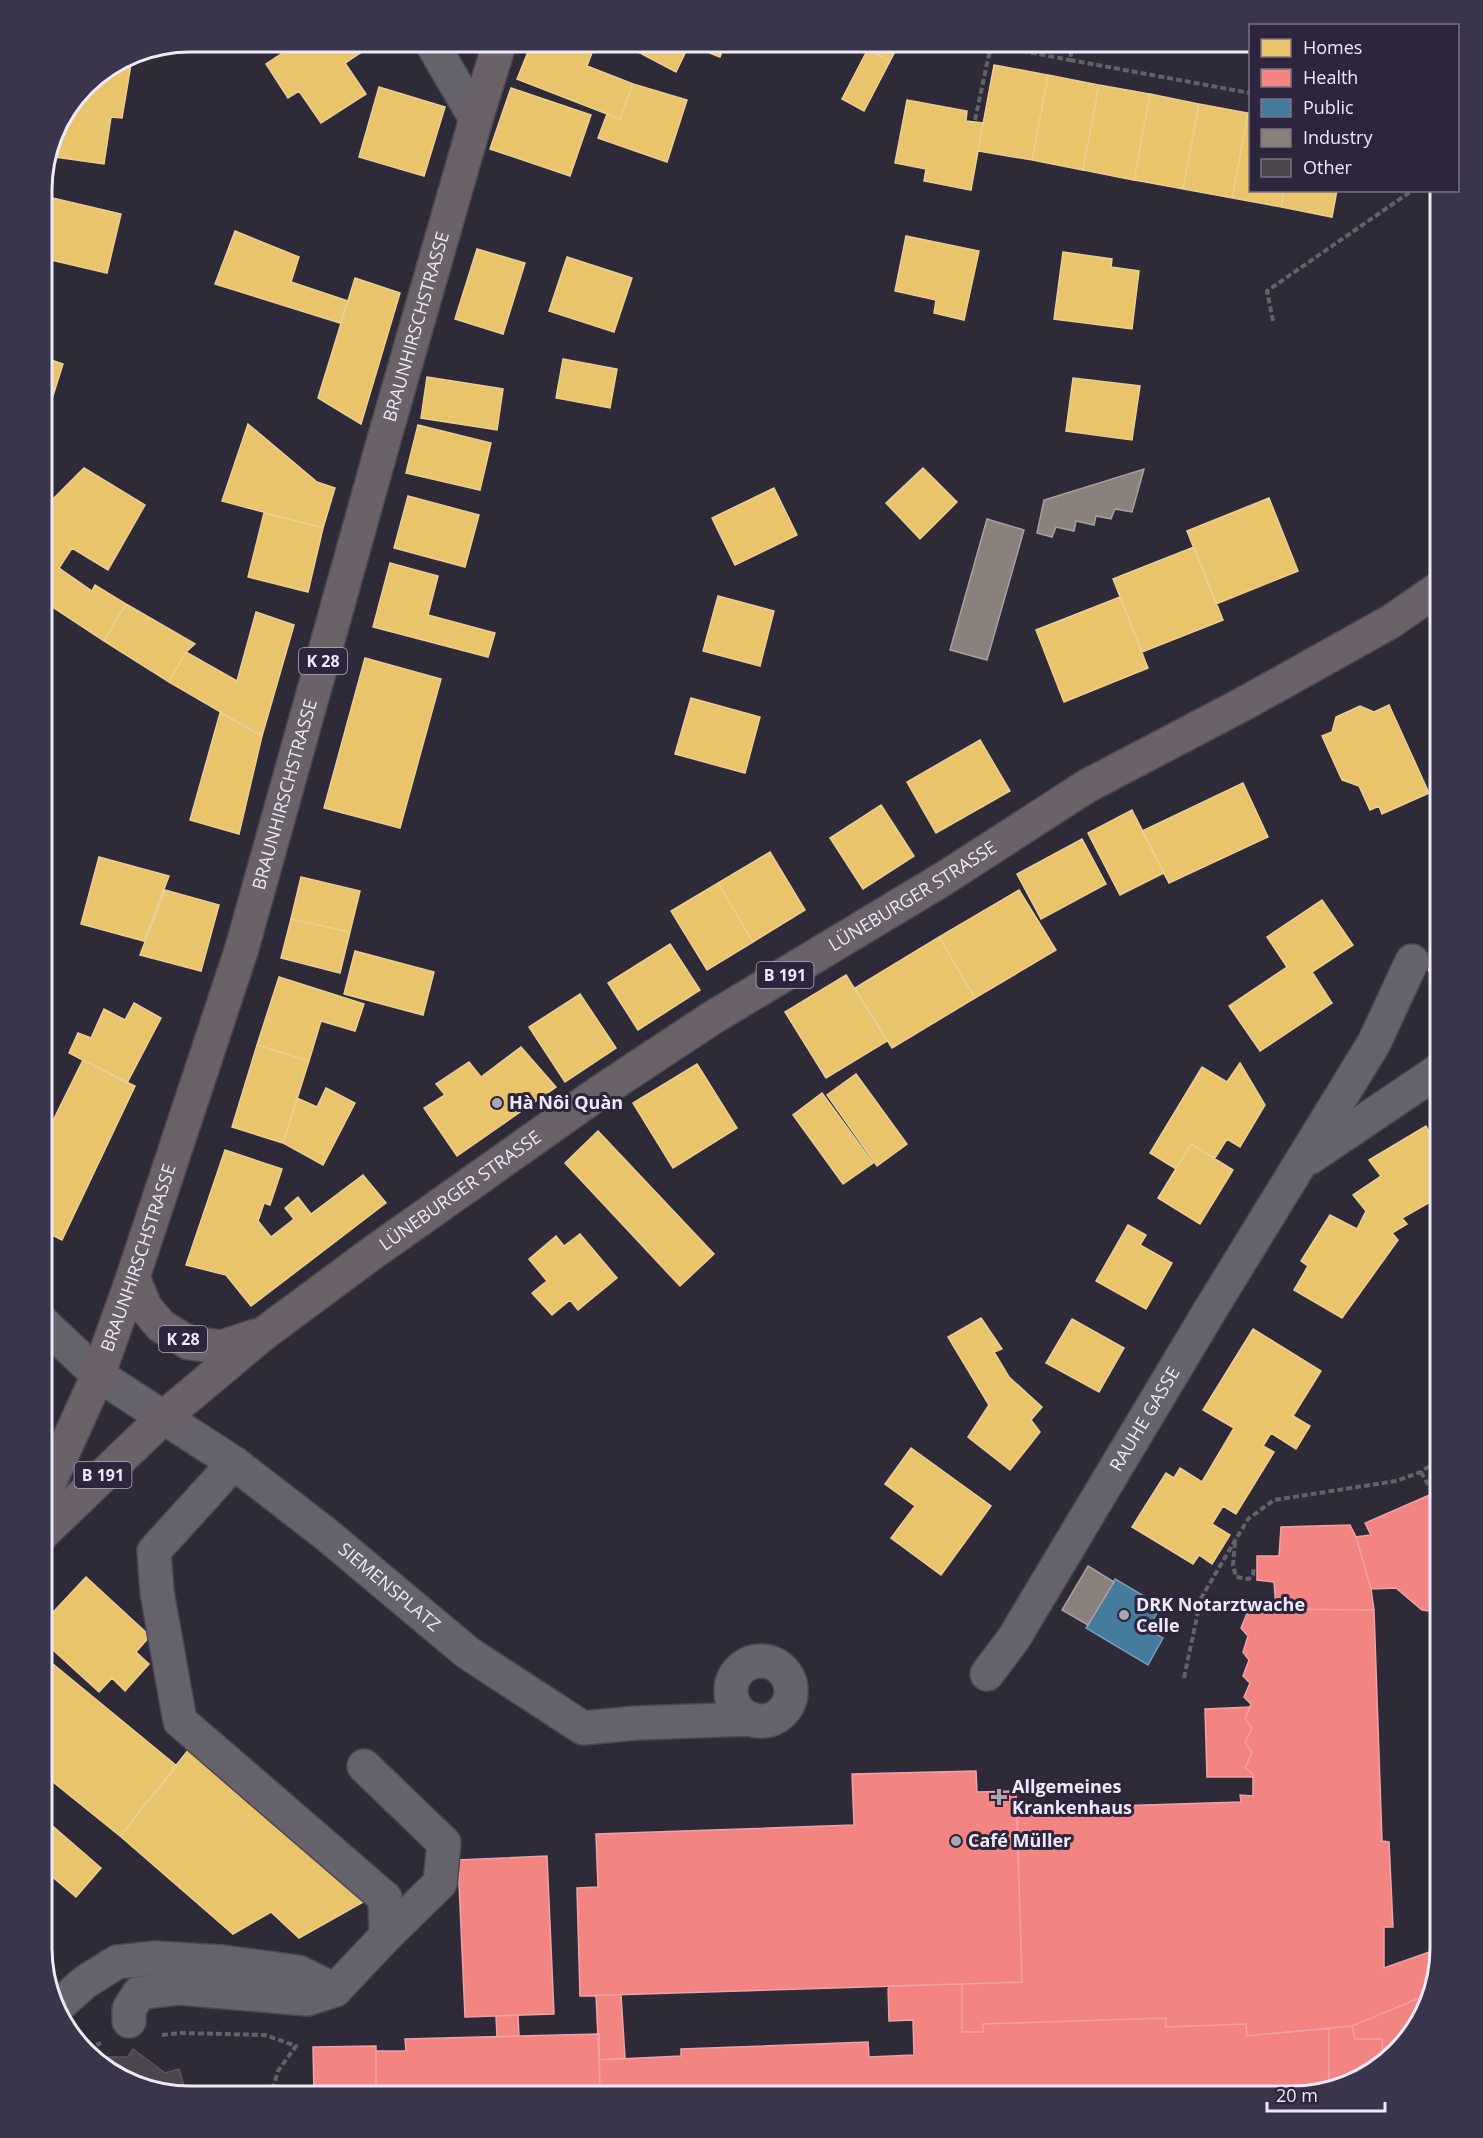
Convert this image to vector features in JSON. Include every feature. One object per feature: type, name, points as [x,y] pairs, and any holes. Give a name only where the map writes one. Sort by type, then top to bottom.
[{"type":"main road","name":"BRAUNHIRSCHSTRASSE","points":[[52,1476],[98,1375],[133,1277],[242,948],[388,424],[497,53]]},
{"type":"main road","name":"LÜNEBURGER STRASSE","points":[[52,1524],[164,1417],[263,1334],[600,1092],[711,1018],[943,879],[1087,786],[1245,703],[1390,622],[1430,595]]},
{"type":"main road","name":"K 28","points":[[133,1277],[145,1307],[161,1326],[189,1343],[222,1347],[263,1334]]},
{"type":"street","points":[[437,53],[476,119]]},
{"type":"street","name":"RAUHE GASSE","points":[[987,1674],[1020,1629],[1374,1044],[1412,961]]},
{"type":"street","name":"RAUHE GASSE","points":[[1300,1164],[1430,1075]]},
{"type":"street","name":"SIEMENSPLATZ","points":[[52,1332],[98,1375],[234,1463],[327,1535],[468,1653],[583,1728],[636,1723],[705,1721],[753,1719],[762,1721],[772,1719],[787,1706],[791,1697],[788,1677],[774,1664],[765,1661],[754,1662],[738,1671],[733,1680],[732,1690],[705,1721]]},
{"type":"street","points":[[234,1463],[154,1551],[158,1592],[180,1721],[385,1898],[386,1936]]},
{"type":"street","points":[[732,1690],[737,1708],[753,1719]]},
{"type":"street","points":[[120,2032],[129,2008],[139,1993],[179,1988],[307,1999],[335,1990],[440,1883],[444,1843],[364,1766]]},
{"type":"street","points":[[64,2001],[85,1982],[117,1962],[155,1958],[223,1962],[298,1972],[335,1990]]},
{"type":"path","points":[[975,120],[989,53]]},
{"type":"path","points":[[1033,53],[1249,93]]},
{"type":"path","points":[[1070,60],[1071,53]]},
{"type":"path","points":[[1273,321],[1267,291],[1410,192]]},
{"type":"path","points":[[1184,1678],[1201,1598],[1248,1519],[1274,1500],[1396,1481],[1421,1472],[1430,1466]]},
{"type":"path","points":[[1421,1472],[1430,1488]]},
{"type":"path","points":[[1235,1541],[1233,1565],[1236,1577],[1249,1579],[1253,1575],[1254,1567]]},
{"type":"path","points":[[94,2046],[120,2032]]},
{"type":"path","points":[[158,2036],[181,2033],[265,2035],[296,2046],[278,2071],[275,2085]]},
{"type":"building: Homes","points":[[282,53],[360,53],[345,63],[366,94],[321,123],[299,91],[288,98],[266,64]]},
{"type":"building: Homes","points":[[528,53],[592,53],[587,66],[633,84],[620,119],[517,79]]},
{"type":"building: Homes","points":[[640,53],[685,53],[676,72]]},
{"type":"building: Homes","points":[[710,53],[722,53],[720,57]]},
{"type":"building: Homes","points":[[866,53],[875,53],[890,61],[864,111],[842,99]]},
{"type":"building: Homes","points":[[874,53],[894,53],[890,61]]},
{"type":"building: Homes","points":[[994,65],[1048,75],[1032,160],[978,151]]},
{"type":"building: Homes","points":[[131,66],[122,118],[111,117],[104,164],[57,157],[67,129],[81,106],[106,81]]},
{"type":"building: Homes","points":[[1048,75],[1099,85],[1083,170],[1032,160]]},
{"type":"building: Homes","points":[[633,84],[687,100],[667,162],[598,138],[607,114],[620,119]]},
{"type":"building: Homes","points":[[1099,85],[1150,94],[1134,180],[1083,170]]},
{"type":"building: Homes","points":[[379,87],[445,107],[424,176],[359,157]]},
{"type":"building: Homes","points":[[511,88],[591,115],[570,176],[490,149]]},
{"type":"building: Homes","points":[[1150,94],[1199,104],[1183,189],[1134,180]]},
{"type":"building: Homes","points":[[907,100],[967,111],[966,121],[983,123],[971,190],[924,181],[926,169],[895,163]]},
{"type":"building: Homes","points":[[1199,104],[1248,113],[1232,198],[1183,189]]},
{"type":"building: Homes","points":[[1249,113],[1249,192],[1284,192],[1281,207],[1232,198]]},
{"type":"building: Homes","points":[[1284,192],[1337,192],[1332,217],[1281,207]]},
{"type":"building: Homes","points":[[53,198],[121,214],[107,273],[53,261]]},
{"type":"building: Homes","points":[[235,231],[299,257],[291,282],[348,301],[340,323],[215,284]]},
{"type":"building: Homes","points":[[906,236],[979,251],[964,320],[934,313],[936,300],[895,291]]},
{"type":"building: Homes","points":[[477,249],[525,263],[503,334],[455,319]]},
{"type":"building: Homes","points":[[1063,252],[1112,259],[1111,267],[1139,271],[1132,329],[1054,319]]},
{"type":"building: Homes","points":[[567,257],[632,278],[614,332],[549,311]]},
{"type":"building: Homes","points":[[355,278],[400,293],[361,424],[318,398]]},
{"type":"building: Homes","points":[[563,359],[617,369],[610,408],[556,398]]},
{"type":"building: Homes","points":[[53,361],[63,364],[53,396]]},
{"type":"building: Homes","points":[[427,377],[503,389],[497,430],[421,418]]},
{"type":"building: Homes","points":[[1073,378],[1140,386],[1132,440],[1066,431]]},
{"type":"building: Homes","points":[[248,424],[317,482],[335,488],[323,528],[222,501]]},
{"type":"building: Homes","points":[[418,425],[491,443],[480,490],[406,473]]},
{"type":"building: Homes","points":[[84,468],[145,505],[108,570],[72,548],[59,568],[92,591],[95,585],[126,604],[104,641],[53,607],[53,499]]},
{"type":"building: Homes","points":[[923,468],[957,502],[920,539],[886,503]]},
{"type":"building: Homes","points":[[774,488],[797,535],[735,565],[712,518]]},
{"type":"building: Homes","points":[[408,496],[479,515],[465,567],[394,548]]},
{"type":"building: Homes","points":[[1269,498],[1298,571],[1216,604],[1187,531]]},
{"type":"building: Homes","points":[[264,513],[323,528],[308,592],[248,577]]},
{"type":"building: Homes","points":[[1194,547],[1223,620],[1142,652],[1113,579]]},
{"type":"building: Homes","points":[[390,563],[438,576],[428,615],[495,633],[488,657],[373,627]]},
{"type":"building: Homes","points":[[718,596],[774,611],[760,666],[703,651]]},
{"type":"building: Homes","points":[[1120,597],[1148,668],[1064,702],[1036,630]]},
{"type":"building: Homes","points":[[126,604],[195,644],[186,652],[169,682],[104,641]]},
{"type":"building: Homes","points":[[256,612],[294,625],[262,736],[169,682],[186,652],[237,681]]},
{"type":"building: Homes","points":[[365,658],[441,679],[400,828],[324,808]]},
{"type":"building: Homes","points":[[691,698],[760,717],[745,773],[675,754]]},
{"type":"building: Homes","points":[[1389,705],[1429,793],[1382,814],[1379,806],[1370,810],[1359,786],[1342,780],[1322,736],[1332,732],[1336,717],[1360,706],[1374,712]]},
{"type":"building: Homes","points":[[220,713],[262,736],[239,834],[190,820]]},
{"type":"building: Homes","points":[[980,740],[1010,791],[936,833],[907,782]]},
{"type":"building: Homes","points":[[1243,783],[1268,837],[1169,883],[1142,831]]},
{"type":"building: Homes","points":[[881,805],[914,856],[863,889],[830,838]]},
{"type":"building: Homes","points":[[1132,810],[1164,873],[1120,895],[1088,833]]},
{"type":"building: Homes","points":[[1082,839],[1106,884],[1041,919],[1017,874]]},
{"type":"building: Homes","points":[[770,852],[805,910],[753,942],[718,883]]},
{"type":"building: Homes","points":[[99,857],[169,876],[144,941],[81,924]]},
{"type":"building: Homes","points":[[301,877],[360,891],[350,932],[291,919]]},
{"type":"building: Homes","points":[[718,883],[753,942],[707,970],[671,911]]},
{"type":"building: Homes","points":[[165,890],[219,905],[201,971],[140,955]]},
{"type":"building: Homes","points":[[1019,890],[1056,950],[975,998],[939,937]]},
{"type":"building: Homes","points":[[1322,900],[1353,945],[1312,972],[1332,1003],[1260,1051],[1229,1006],[1287,967],[1267,937]]},
{"type":"building: Homes","points":[[291,919],[350,932],[340,973],[281,958]]},
{"type":"building: Homes","points":[[939,937],[975,998],[892,1048],[855,988]]},
{"type":"building: Homes","points":[[670,944],[700,990],[638,1030],[608,983]]},
{"type":"building: Homes","points":[[355,951],[434,972],[423,1015],[344,994]]},
{"type":"building: Homes","points":[[1430,952],[1430,973],[1425,965]]},
{"type":"building: Homes","points":[[846,975],[887,1041],[826,1078],[785,1012]]},
{"type":"building: Homes","points":[[279,977],[364,1004],[355,1031],[321,1021],[309,1061],[257,1045]]},
{"type":"building: Homes","points":[[580,994],[616,1048],[565,1082],[529,1027]]},
{"type":"building: Homes","points":[[134,1003],[161,1018],[127,1083],[69,1053],[78,1033],[91,1038],[104,1009],[125,1020]]},
{"type":"building: Homes","points":[[257,1045],[309,1061],[283,1143],[232,1127]]},
{"type":"building: Homes","points":[[521,1047],[556,1087],[457,1156],[424,1108],[445,1095],[436,1084],[469,1062],[481,1077]]},
{"type":"building: Homes","points":[[83,1060],[135,1086],[62,1240],[52,1235],[52,1122]]},
{"type":"building: Homes","points":[[1240,1063],[1265,1105],[1240,1147],[1227,1139],[1215,1158],[1191,1144],[1176,1169],[1150,1153],[1202,1067],[1227,1082]]},
{"type":"building: Homes","points":[[697,1064],[737,1128],[673,1168],[633,1103]]},
{"type":"building: Homes","points":[[856,1074],[907,1144],[877,1166],[827,1095]]},
{"type":"building: Homes","points":[[326,1088],[355,1103],[323,1165],[283,1143],[297,1098],[317,1107]]},
{"type":"building: Homes","points":[[822,1093],[873,1163],[843,1184],[793,1115]]},
{"type":"building: Homes","points":[[1426,1126],[1430,1133],[1430,1202],[1402,1218],[1407,1224],[1392,1233],[1398,1240],[1342,1318],[1294,1290],[1308,1266],[1301,1261],[1330,1215],[1357,1229],[1366,1211],[1353,1195],[1381,1176],[1369,1160]]},
{"type":"building: Homes","points":[[598,1131],[714,1254],[680,1286],[565,1163]]},
{"type":"building: Homes","points":[[1191,1144],[1233,1170],[1200,1224],[1158,1198]]},
{"type":"building: Homes","points":[[225,1150],[282,1169],[270,1205],[264,1203],[258,1221],[271,1237],[294,1219],[285,1208],[298,1197],[311,1214],[363,1175],[386,1203],[251,1306],[226,1275],[186,1265]]},
{"type":"building: Homes","points":[[1128,1225],[1146,1235],[1140,1245],[1172,1263],[1146,1309],[1096,1281]]},
{"type":"building: Homes","points":[[580,1234],[617,1278],[578,1310],[570,1300],[552,1315],[532,1293],[547,1281],[529,1259],[556,1236],[564,1246]]},
{"type":"building: Homes","points":[[981,1318],[1002,1349],[994,1352],[1009,1377],[1042,1407],[1031,1420],[1040,1432],[1010,1470],[968,1437],[989,1405],[948,1337]]},
{"type":"building: Homes","points":[[1072,1319],[1124,1348],[1099,1392],[1046,1363]]},
{"type":"building: Homes","points":[[1253,1329],[1321,1371],[1293,1416],[1310,1426],[1296,1449],[1271,1433],[1263,1446],[1274,1452],[1236,1514],[1223,1506],[1212,1524],[1230,1535],[1212,1564],[1199,1555],[1193,1564],[1132,1527],[1166,1473],[1174,1478],[1180,1468],[1202,1482],[1234,1428],[1203,1410]]},
{"type":"building: Homes","points":[[911,1448],[991,1506],[941,1575],[891,1538],[915,1506],[885,1484]]},
{"type":"building: Homes","points":[[86,1577],[150,1636],[136,1652],[149,1664],[125,1691],[112,1678],[99,1692],[52,1649],[52,1613]]},
{"type":"building: Homes","points":[[52,1663],[177,1766],[120,1836],[52,1781]]},
{"type":"building: Homes","points":[[193,1744],[374,1896],[299,1938],[271,1912],[233,1934],[120,1836]]},
{"type":"building: Homes","points":[[52,1826],[101,1868],[76,1897],[52,1877]]},
{"type":"building: Health","points":[[1430,1495],[1430,1611],[1422,1610],[1396,1588],[1371,1589],[1356,1537],[1371,1535],[1365,1523]]},
{"type":"building: Health","points":[[1350,1525],[1356,1537],[1371,1589],[1374,1610],[1276,1609],[1274,1582],[1257,1580],[1257,1556],[1279,1556],[1281,1527]]},
{"type":"building: Health","points":[[1374,1610],[1382,1841],[1389,1842],[1393,1927],[1384,1927],[1384,1968],[1430,1952],[1426,1983],[1421,1997],[1352,2026],[1247,2036],[1246,2024],[1166,2027],[1166,2018],[983,2024],[983,2032],[962,2032],[962,1984],[1022,1982],[1017,1809],[1241,1802],[1240,1795],[1253,1796],[1253,1774],[1245,1768],[1252,1752],[1245,1743],[1252,1728],[1245,1719],[1251,1704],[1244,1697],[1250,1683],[1243,1676],[1249,1660],[1243,1652],[1248,1636],[1241,1628],[1248,1611]]},
{"type":"building: Health","points":[[1250,1707],[1245,1719],[1252,1728],[1245,1743],[1252,1752],[1245,1768],[1253,1774],[1253,1777],[1207,1777],[1205,1709]]},
{"type":"building: Health","points":[[976,1771],[977,1792],[1016,1791],[1022,1982],[580,1996],[577,1888],[598,1887],[596,1834],[854,1825],[852,1774]]},
{"type":"building: Health","points":[[547,1856],[554,2014],[465,2017],[458,1860]]},
{"type":"building: Health","points":[[962,1984],[962,2032],[983,2032],[983,2024],[1166,2018],[1166,2027],[1246,2024],[1247,2036],[1329,2028],[1329,2081],[1293,2086],[600,2085],[599,2060],[681,2056],[681,2049],[868,2042],[869,2057],[914,2055],[913,2020],[889,2021],[888,1986]]},
{"type":"building: Health","points":[[596,1995],[621,1995],[625,2058],[599,2060]]},
{"type":"building: Health","points":[[1421,1997],[1402,2032],[1383,2052],[1382,2039],[1355,2039],[1352,2026]]},
{"type":"building: Health","points":[[518,2015],[519,2036],[497,2037],[496,2016]]},
{"type":"building: Health","points":[[1352,2026],[1355,2039],[1382,2039],[1383,2052],[1362,2067],[1329,2081],[1329,2028]]},
{"type":"building: Health","points":[[599,2034],[600,2085],[376,2085],[376,2051],[406,2051],[405,2039]]},
{"type":"building: Health","points":[[376,2046],[376,2085],[314,2085],[313,2047]]},
{"type":"building: Public","name":"DRK Notarztwache Celle","points":[[1115,1579],[1161,1606],[1148,1629],[1163,1638],[1148,1665],[1086,1628]]},
{"type":"building: Industry","points":[[1144,469],[1132,512],[1115,509],[1111,519],[1096,516],[1094,525],[1076,521],[1074,531],[1056,527],[1052,537],[1037,533],[1044,500]]},
{"type":"building: Industry","points":[[987,519],[1024,530],[987,660],[950,650]]},
{"type":"building: Industry","points":[[1088,1566],[1114,1582],[1088,1625],[1062,1610]]},
{"type":"building: Other","points":[[133,2049],[165,2073],[179,2069],[184,2085],[163,2083],[138,2075],[106,2057],[128,2057]]},
{"type":"place","name":"Hà Nôi Quàn","points":[[497,1103]]},
{"type":"place","name":"DRK Notarztwache Celle","points":[[1124,1615]]},
{"type":"place","name":"Allgemeines Krankenhaus","points":[[999,1797]]},
{"type":"place","name":"Café Müller","points":[[956,1841]]}]
